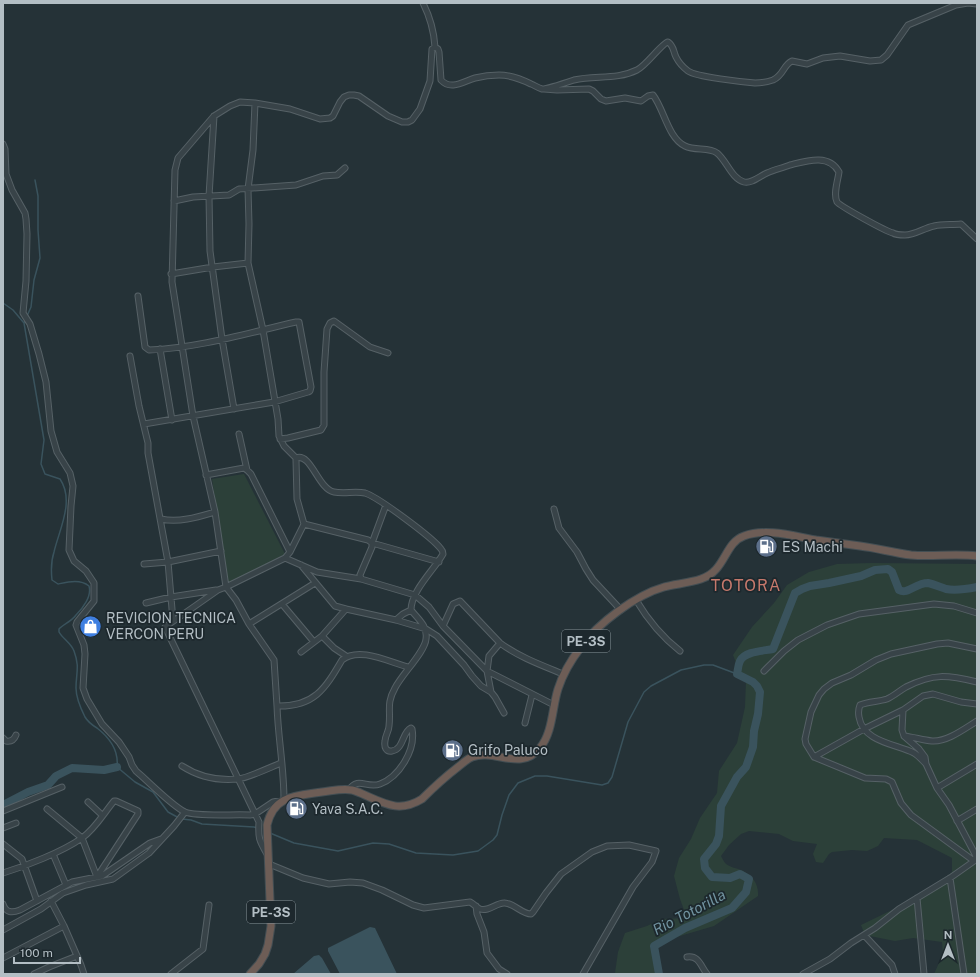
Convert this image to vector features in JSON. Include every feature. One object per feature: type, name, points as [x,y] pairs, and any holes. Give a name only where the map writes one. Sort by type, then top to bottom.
[{"type":"highway","name":"PE-3S","points":[[250,974],[259,964],[268,945],[271,911],[267,825],[269,814],[276,806],[284,800],[297,795],[337,790],[350,790],[394,807],[405,806],[414,804],[422,799],[470,757],[484,755],[504,759],[520,760],[527,757],[540,748],[545,740],[549,731],[554,705],[563,674],[586,640],[604,622],[620,610],[647,594],[664,587],[710,575],[718,569],[728,550],[736,540],[751,534],[766,533],[914,555],[977,556]]},
{"type":"street","points":[[423,3],[432,26],[435,47],[439,52],[441,80],[446,84],[455,85],[481,77],[506,75],[543,89],[589,89],[601,99],[606,101],[626,98],[642,101],[648,96],[653,95],[671,132],[678,141],[684,146],[692,149],[712,151],[716,153],[731,171],[742,181],[748,182],[768,172],[808,160],[826,160],[834,164],[839,172],[836,200],[840,205],[884,229],[894,234],[903,235],[911,234],[934,226],[961,224],[977,239]]},
{"type":"street","points":[[543,89],[586,78],[618,76],[637,70],[654,56],[663,44],[668,42],[673,47],[676,58],[680,64],[691,73],[750,82],[768,81],[776,78],[782,74],[788,63],[792,61],[807,64],[823,58],[840,56],[876,61],[881,60],[887,55],[908,26],[956,5],[968,3],[977,4]]},
{"type":"street","points":[[3,144],[5,149],[6,174],[12,190],[25,213],[26,219],[27,234],[24,316],[28,320],[46,382],[52,435],[57,452],[70,473],[73,486],[70,550],[74,561],[86,571],[94,583],[94,601],[77,622],[76,626],[84,645],[85,654],[83,688],[85,694],[102,724],[119,742],[130,757],[132,765],[136,770],[174,805],[185,812],[194,814],[255,814],[273,802],[284,800],[275,663],[272,655],[249,624],[236,600],[226,587],[215,512],[193,416],[171,274],[175,170],[178,158],[214,116],[230,106],[240,102],[290,109],[315,118],[325,119],[333,116],[344,97],[354,95],[359,96],[388,116],[402,122],[408,122],[412,120],[420,109],[430,81],[432,49],[435,47]]},
{"type":"street","points":[[146,603],[171,597],[218,590],[285,558],[290,552],[304,524],[297,499],[296,458],[280,439],[263,330],[248,263],[248,189],[253,150],[255,103]]},
{"type":"street","points":[[214,116],[210,196],[210,251],[222,339],[234,409]]},
{"type":"street","points":[[174,201],[193,197],[229,195],[239,189],[296,185],[323,176],[337,175],[345,168]]},
{"type":"street","points":[[171,274],[248,263]]},
{"type":"street","points":[[138,296],[145,347],[149,350],[182,347],[299,322],[311,387],[310,391],[308,392],[274,402],[144,424]]},
{"type":"street","points":[[280,439],[321,430],[324,425],[325,358],[327,329],[330,323],[334,321],[370,347],[388,353]]},
{"type":"street","points":[[160,349],[172,420]]},
{"type":"street","points":[[130,356],[139,406],[148,443],[148,454],[161,518],[168,562],[173,621]]},
{"type":"street","points":[[239,434],[247,470]]},
{"type":"street","points":[[296,458],[301,456],[304,458],[310,464],[325,488],[332,492],[364,493],[386,505],[427,536],[441,549],[443,554],[439,562],[433,567],[415,595],[411,606],[411,610],[426,630],[426,639],[423,648],[395,686],[390,697],[388,708],[389,727],[385,741],[386,750],[396,750],[400,746],[408,729],[412,729],[413,734],[407,758],[393,776],[386,782],[378,785],[356,783],[350,790]]},
{"type":"street","points":[[206,475],[244,468],[247,470],[251,474],[290,552]]},
{"type":"street","points":[[361,579],[360,575],[372,547],[372,542],[386,505]]},
{"type":"street","points":[[554,509],[559,528],[576,552],[586,570],[620,610]]},
{"type":"street","points":[[161,518],[170,521],[215,512]]},
{"type":"street","points":[[304,524],[368,540],[439,562]]},
{"type":"street","points":[[144,564],[168,562],[221,551]]},
{"type":"street","points":[[285,558],[317,572],[361,579],[415,595],[429,607],[444,626],[487,671],[554,705]]},
{"type":"street","points":[[301,565],[335,606],[396,620],[426,630],[437,636],[481,686],[495,696],[504,713]]},
{"type":"street","points":[[249,624],[315,583]]},
{"type":"street","points":[[218,590],[165,627],[259,822],[258,835],[269,861],[303,878],[329,884],[350,882],[363,884],[382,890],[407,903],[424,908],[470,902],[484,910],[505,903],[531,914],[561,874],[592,852],[607,846],[629,845],[656,851],[652,862],[633,887],[583,974]]},
{"type":"street","points":[[636,600],[644,613],[666,640],[680,651]]},
{"type":"street","points":[[444,626],[453,604],[460,601],[500,643],[518,655],[563,674]]},
{"type":"street","points":[[282,604],[314,642]]},
{"type":"street","points":[[764,671],[784,651],[798,640],[827,625],[859,614],[934,604],[954,606],[977,613]]},
{"type":"street","points":[[301,652],[322,636],[346,609]]},
{"type":"street","points":[[396,620],[411,610]]},
{"type":"street","points":[[322,636],[334,648],[346,656]]},
{"type":"street","points":[[491,692],[487,671],[489,656],[500,643]]},
{"type":"street","points":[[975,860],[911,815],[901,803],[892,782],[886,779],[865,778],[814,757],[806,744],[805,739],[811,712],[824,689],[832,683],[851,675],[876,660],[891,654],[948,643],[977,649]]},
{"type":"street","points":[[277,706],[300,704],[310,701],[322,692],[346,656],[360,653],[408,667]]},
{"type":"street","points":[[926,764],[916,754],[873,737],[864,729],[860,722],[858,710],[860,705],[887,698],[917,682],[930,678],[943,676],[959,677],[977,682]]},
{"type":"street","points":[[814,757],[864,729],[903,710],[923,696],[929,694],[977,704]]},
{"type":"street","points":[[525,723],[532,695]]},
{"type":"street","points":[[903,710],[902,730],[904,736],[919,749],[925,757],[926,764],[937,788],[949,806],[975,854],[975,860]]},
{"type":"street","points":[[904,736],[937,741],[948,738],[977,721]]},
{"type":"street","points":[[3,738],[6,741],[11,741],[16,735]]},
{"type":"street","points":[[182,766],[192,772],[208,778],[239,779],[281,763]]},
{"type":"street","points":[[937,788],[977,764]]},
{"type":"street","points":[[3,811],[62,787]]},
{"type":"street","points":[[3,873],[53,854],[82,838],[92,829],[102,815],[116,801],[138,813],[128,832],[97,877]]},
{"type":"street","points":[[88,802],[102,815]]},
{"type":"street","points":[[957,821],[977,808]]},
{"type":"street","points":[[47,809],[82,838],[97,877]]},
{"type":"street","points":[[3,930],[41,908],[63,893],[86,885],[113,879],[142,859],[162,839],[185,812]]},
{"type":"street","points":[[3,828],[16,823]]},
{"type":"street","points":[[3,904],[8,912],[20,910],[66,885],[102,876],[150,843],[162,839]]},
{"type":"street","points":[[3,844],[22,859],[23,866],[37,901]]},
{"type":"street","points":[[53,854],[66,885]]},
{"type":"street","points":[[803,974],[830,959],[851,942],[864,935],[975,860]]},
{"type":"street","points":[[950,878],[964,974]]},
{"type":"street","points":[[917,898],[924,974]]},
{"type":"street","points":[[51,901],[64,926],[84,974]]},
{"type":"street","points":[[171,974],[203,949],[209,905]]},
{"type":"street","points":[[476,906],[476,912],[484,932],[487,953],[499,969],[507,974]]},
{"type":"street","points":[[3,958],[64,926]]},
{"type":"street","points":[[864,935],[892,965],[895,974]]},
{"type":"street","points":[[34,974],[77,956]]},
{"type":"street","points":[[687,957],[697,959],[707,974]]},
{"type":"green space","points":[[244,474],[285,554],[228,585],[212,479]]},
{"type":"green space","points":[[837,564],[977,564],[977,974],[934,974],[943,954],[942,942],[913,938],[895,941],[865,935],[861,925],[929,892],[952,872],[952,858],[917,840],[884,838],[878,846],[867,851],[852,850],[832,852],[823,863],[816,862],[813,854],[817,844],[793,841],[779,834],[749,831],[741,834],[729,845],[721,856],[726,864],[750,875],[756,885],[758,896],[714,926],[663,941],[655,947],[654,956],[659,974],[613,974],[615,973],[618,952],[625,933],[647,926],[661,919],[687,918],[674,876],[679,858],[691,839],[700,818],[717,793],[719,771],[737,743],[745,707],[746,682],[741,675],[733,655],[752,627],[774,603],[787,585],[809,572]]},
{"type":"water","points":[[370,927],[375,928],[397,974],[340,974],[328,951],[328,948]]},
{"type":"water","points":[[319,955],[331,974],[293,974],[314,956]]},
{"type":"waterway","points":[[27,316],[31,307],[34,280],[40,258],[38,196],[35,180]]},
{"type":"waterway","points":[[3,303],[13,310],[24,323]]},
{"type":"waterway","points":[[26,319],[24,323],[44,440],[41,464],[45,474],[60,479],[66,497],[66,506],[62,525],[52,559],[52,580],[58,584],[66,582],[82,582],[89,586],[90,590],[88,598],[81,609],[72,619],[59,629],[59,632],[73,648],[76,657],[76,692],[78,699],[86,719],[106,736],[113,745],[117,755],[117,767],[135,782],[153,792],[168,812],[179,818]]},
{"type":"waterway","name":"Rio Totorilla","points":[[659,974],[654,946],[685,928],[732,908],[746,892],[749,879],[740,874],[730,878],[712,877],[705,868],[704,859],[716,844],[719,836],[721,806],[737,777],[746,767],[753,747],[760,692],[753,682],[737,674],[739,663],[742,658],[750,653],[773,649],[795,593],[810,586],[861,576],[875,570],[888,569],[892,572],[899,590],[902,591],[928,583],[950,590],[962,590],[977,587]]},
{"type":"waterway","points":[[270,833],[294,843],[338,851],[373,843],[389,844],[416,853],[453,855],[478,851],[493,840],[497,835],[509,795],[518,783],[535,776],[547,776],[602,785],[608,783],[612,777],[628,722],[644,692],[651,686],[681,670],[704,665],[713,665],[737,674]]},
{"type":"waterway","points":[[3,805],[28,792],[48,785],[56,776],[72,768],[104,770],[117,767]]},
{"type":"waterway","points":[[182,819],[191,820],[202,824],[257,828]]},
{"type":"place","name":"ES Machi","points":[[767,547]]},
{"type":"place","name":"REVICION TECNICA VERCON PERU","points":[[90,626]]},
{"type":"place","name":"Grifo Paluco","points":[[452,750]]},
{"type":"place","name":"Yava S.A.C.","points":[[297,809]]},
{"type":"district","name":"TOTORA","points":[[746,585]]}]
